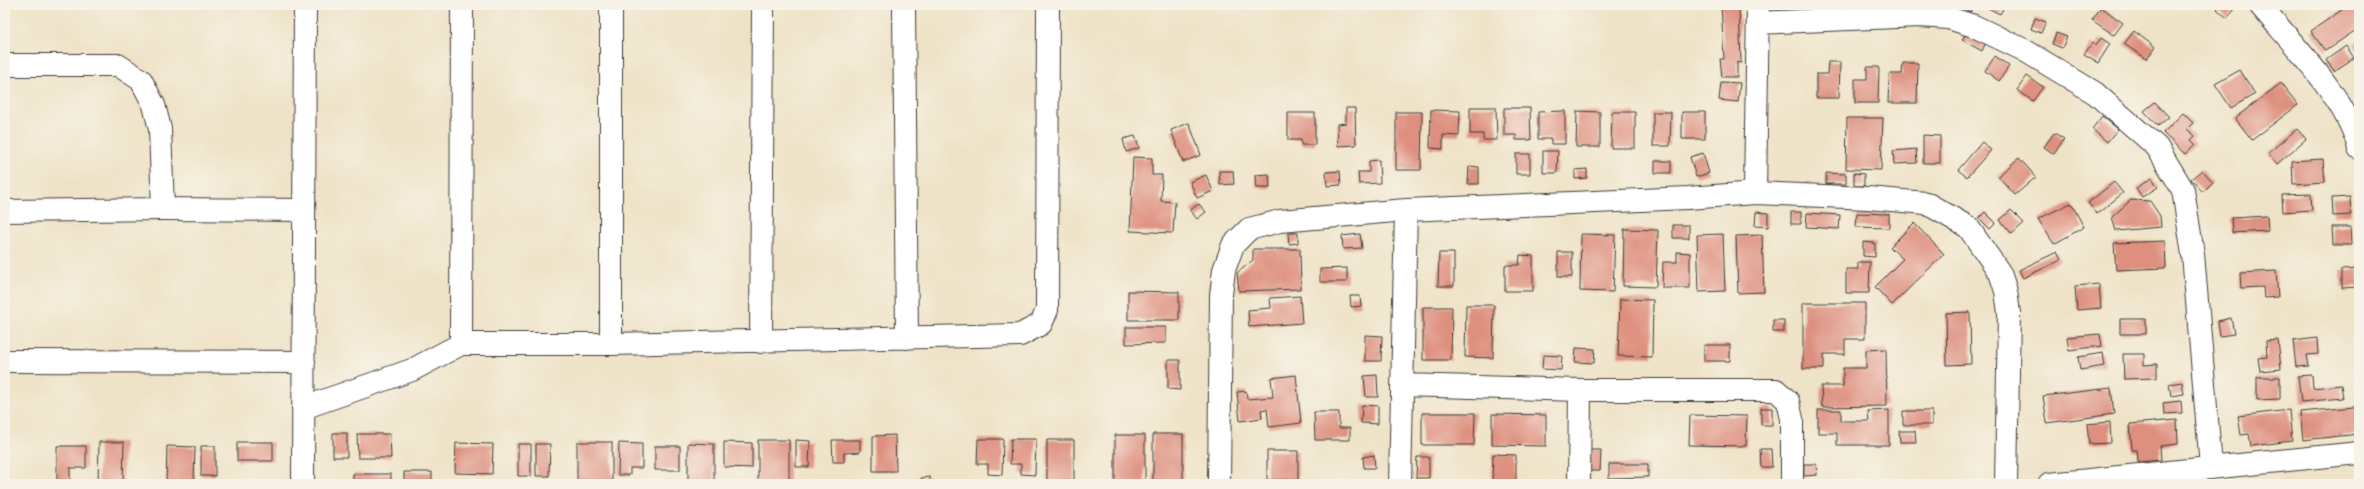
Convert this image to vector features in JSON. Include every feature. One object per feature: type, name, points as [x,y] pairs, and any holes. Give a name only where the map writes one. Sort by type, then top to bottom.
[{"type":"street","points":[[303,484],[305,5]]},
{"type":"street","points":[[461,344],[462,5]]},
{"type":"street","points":[[610,5],[611,344]]},
{"type":"street","points":[[761,342],[763,5]]},
{"type":"street","points":[[904,5],[907,338]]},
{"type":"street","points":[[303,408],[412,370],[461,344],[761,342],[1020,335],[1041,324],[1047,310],[1048,5]]},
{"type":"street","points":[[2260,5],[2340,104],[2355,133],[2359,148]]},
{"type":"street","points":[[1755,193],[1758,14],[1920,16],[1948,18],[1974,26],[2024,50],[2095,93],[2157,147],[2183,190],[2193,254],[2211,467]]},
{"type":"street","points":[[5,65],[118,65],[141,80],[154,104],[160,129],[163,209]]},
{"type":"street","points":[[1219,484],[1221,295],[1224,270],[1233,245],[1249,229],[1280,221],[1406,210],[1688,198],[1755,193],[1926,203],[1968,227],[2000,273],[2006,291],[2009,313],[2006,484]]},
{"type":"street","points":[[5,211],[163,209],[304,210]]},
{"type":"street","points":[[1400,484],[1406,210]]},
{"type":"street","points":[[5,361],[304,362]]},
{"type":"street","points":[[1402,385],[1580,390],[1776,390],[1788,401],[1792,419],[1792,484]]},
{"type":"street","points":[[1578,484],[1580,390]]},
{"type":"street","points":[[2049,484],[2359,453]]},
{"type":"building","points":[[1721,5],[1739,5],[1741,63],[1737,62],[1737,77],[1722,77],[1720,59],[1724,59]]},
{"type":"building","points":[[1958,5],[1974,5],[1970,12]]},
{"type":"building","points":[[1990,5],[2005,5],[2000,14],[1988,8]]},
{"type":"building","points":[[2221,5],[2235,5],[2237,7],[2227,18],[2217,9]]},
{"type":"building","points":[[2349,5],[2359,5],[2359,28],[2325,51],[2311,31]]},
{"type":"building","points":[[2101,7],[2123,23],[2114,35],[2092,20]]},
{"type":"building","points":[[2035,18],[2046,22],[2041,33],[2031,29]]},
{"type":"building","points":[[1968,30],[1987,40],[1982,51],[1962,40]]},
{"type":"building","points":[[2134,31],[2155,47],[2147,59],[2124,44]]},
{"type":"building","points":[[2056,33],[2067,37],[2062,48],[2052,44]]},
{"type":"building","points":[[2101,38],[2110,44],[2098,63],[2084,55],[2092,43],[2096,46]]},
{"type":"building","points":[[2359,41],[2359,52],[2354,45]]},
{"type":"building","points":[[2346,46],[2354,58],[2334,71],[2326,60]]},
{"type":"building","points":[[1995,56],[2009,66],[1999,81],[1985,71]]},
{"type":"building","points":[[1828,62],[1840,62],[1839,98],[1816,98],[1816,74],[1827,74]]},
{"type":"building","points":[[1903,63],[1918,63],[1917,103],[1888,103],[1889,74],[1902,74]]},
{"type":"building","points":[[1867,67],[1879,67],[1878,103],[1855,103],[1855,79],[1867,79]]},
{"type":"building","points":[[2240,70],[2255,94],[2231,108],[2215,84]]},
{"type":"building","points":[[2027,76],[2043,87],[2033,101],[2017,90]]},
{"type":"building","points":[[1721,82],[1740,83],[1738,102],[1719,100]]},
{"type":"building","points":[[2281,83],[2298,105],[2252,140],[2235,118]]},
{"type":"building","points":[[2155,102],[2169,117],[2158,126],[2144,111]]},
{"type":"building","points":[[1470,107],[1496,107],[1497,140],[1483,140],[1483,134],[1470,134]]},
{"type":"building","points":[[1346,108],[1355,108],[1356,145],[1338,146],[1337,124],[1346,123]]},
{"type":"building","points":[[1504,108],[1530,108],[1531,140],[1516,140],[1516,135],[1504,135]]},
{"type":"building","points":[[1431,110],[1460,111],[1459,136],[1443,135],[1443,149],[1430,148]]},
{"type":"building","points":[[1565,111],[1565,144],[1551,144],[1551,139],[1538,139],[1538,112]]},
{"type":"building","points":[[1577,111],[1600,112],[1600,147],[1576,147]]},
{"type":"building","points":[[1396,112],[1422,112],[1421,170],[1396,170]]},
{"type":"building","points":[[1612,112],[1635,112],[1635,148],[1611,148]]},
{"type":"building","points":[[1653,112],[1671,112],[1670,146],[1653,146]]},
{"type":"building","points":[[1682,112],[1705,112],[1705,139],[1682,139]]},
{"type":"building","points":[[1288,113],[1315,113],[1315,145],[1301,145],[1301,140],[1288,140]]},
{"type":"building","points":[[2183,113],[2193,123],[2187,129],[2195,136],[2191,140],[2195,144],[2185,154],[2163,133]]},
{"type":"building","points":[[2102,116],[2118,129],[2107,142],[2092,129]]},
{"type":"building","points":[[1847,118],[1883,118],[1881,170],[1846,169]]},
{"type":"building","points":[[1189,123],[1201,155],[1183,162],[1171,130]]},
{"type":"building","points":[[2297,129],[2306,139],[2277,164],[2268,153]]},
{"type":"building","points":[[2054,133],[2064,139],[2054,154],[2044,147]]},
{"type":"building","points":[[1923,135],[1940,136],[1940,163],[1923,163]]},
{"type":"building","points":[[1135,136],[1139,148],[1126,152],[1123,139]]},
{"type":"building","points":[[1982,142],[1991,150],[1967,177],[1958,170]]},
{"type":"building","points":[[1916,149],[1917,163],[1894,164],[1893,151]]},
{"type":"building","points":[[1543,151],[1558,151],[1557,173],[1543,173]]},
{"type":"building","points":[[1703,153],[1709,173],[1696,177],[1690,157]]},
{"type":"building","points":[[1516,154],[1530,154],[1530,174],[1516,174]]},
{"type":"building","points":[[1133,157],[1152,158],[1152,175],[1162,175],[1161,201],[1175,202],[1173,233],[1130,231]]},
{"type":"building","points":[[2019,158],[2036,177],[2015,195],[1998,176]]},
{"type":"building","points":[[2323,159],[2325,182],[2293,184],[2292,161]]},
{"type":"building","points":[[1379,160],[1380,183],[1359,184],[1358,172],[1369,172],[1369,161]]},
{"type":"building","points":[[1655,161],[1671,161],[1671,173],[1655,173]]},
{"type":"building","points":[[1469,166],[1479,167],[1479,184],[1468,184]]},
{"type":"building","points":[[1587,169],[1587,178],[1575,179],[1575,170]]},
{"type":"building","points":[[2202,170],[2213,182],[2203,192],[2191,179]]},
{"type":"building","points":[[1219,171],[1233,171],[1234,184],[1220,185]]},
{"type":"building","points":[[1340,171],[1341,185],[1327,186],[1326,172]]},
{"type":"building","points":[[1826,173],[1846,174],[1846,184],[1826,184]]},
{"type":"building","points":[[1854,173],[1864,174],[1864,186],[1854,186]]},
{"type":"building","points":[[1269,174],[1270,188],[1256,188],[1255,175]]},
{"type":"building","points":[[1206,175],[1213,191],[1197,198],[1190,182]]},
{"type":"building","points":[[2152,178],[2158,187],[2142,197],[2136,188]]},
{"type":"building","points":[[2114,182],[2123,193],[2097,214],[2088,203]]},
{"type":"building","points":[[2311,194],[2312,210],[2283,212],[2282,195]]},
{"type":"building","points":[[2350,197],[2351,215],[2333,216],[2332,198]]},
{"type":"building","points":[[2131,200],[2150,201],[2160,216],[2161,227],[2116,231],[2112,217]]},
{"type":"building","points":[[2071,203],[2084,227],[2054,244],[2038,219]]},
{"type":"building","points":[[1199,204],[1206,212],[1197,219],[1190,210]]},
{"type":"building","points":[[2011,210],[2024,223],[2012,234],[2000,220]]},
{"type":"building","points":[[1756,212],[1768,213],[1768,227],[1755,226]]},
{"type":"building","points":[[1791,212],[1801,212],[1801,224],[1791,224]]},
{"type":"building","points":[[1985,212],[1996,223],[1990,229],[1979,218]]},
{"type":"building","points":[[1807,213],[1840,215],[1839,229],[1806,227]]},
{"type":"building","points":[[1857,213],[1889,214],[1889,228],[1856,227]]},
{"type":"building","points":[[2267,216],[2268,231],[2232,233],[2231,218]]},
{"type":"building","points":[[1914,223],[1944,254],[1892,305],[1875,287],[1903,259],[1890,247]]},
{"type":"building","points":[[1673,225],[1689,225],[1689,238],[1673,238]]},
{"type":"building","points":[[2332,227],[2350,227],[2351,245],[2333,245]]},
{"type":"building","points":[[1624,229],[1658,230],[1656,287],[1623,286]]},
{"type":"building","points":[[1288,233],[1298,233],[1298,243],[1289,244]]},
{"type":"building","points":[[1360,234],[1362,248],[1343,249],[1342,236]]},
{"type":"building","points":[[1581,234],[1615,235],[1613,292],[1580,291]]},
{"type":"building","points":[[1723,234],[1725,291],[1699,292],[1697,235]]},
{"type":"building","points":[[1762,235],[1764,292],[1738,293],[1736,236]]},
{"type":"building","points":[[2165,241],[2166,268],[2116,270],[2114,243]]},
{"type":"building","points":[[1863,242],[1875,243],[1875,257],[1863,256]]},
{"type":"building","points":[[1253,249],[1300,249],[1301,289],[1239,291],[1237,273],[1253,260]]},
{"type":"building","points":[[1558,252],[1572,252],[1572,277],[1558,277]]},
{"type":"building","points":[[1677,252],[1690,253],[1690,288],[1662,288],[1663,262],[1677,262]]},
{"type":"building","points":[[2057,252],[2061,260],[2023,278],[2019,270]]},
{"type":"building","points":[[1439,253],[1454,253],[1454,286],[1438,286]]},
{"type":"building","points":[[1520,255],[1533,256],[1533,291],[1505,291],[1505,265],[1519,265]]},
{"type":"building","points":[[1858,262],[1870,262],[1869,293],[1846,293],[1846,269],[1858,269]]},
{"type":"building","points":[[1347,268],[1347,282],[1320,282],[1320,269]]},
{"type":"building","points":[[2358,269],[2359,287],[2341,288],[2341,270]]},
{"type":"building","points":[[2276,271],[2278,297],[2264,298],[2263,287],[2241,288],[2240,273]]},
{"type":"building","points":[[2099,284],[2101,308],[2077,310],[2075,286]]},
{"type":"building","points":[[1128,291],[1179,292],[1179,320],[1128,320]]},
{"type":"building","points":[[1300,296],[1302,323],[1249,327],[1248,310],[1271,308],[1270,298]]},
{"type":"building","points":[[1350,296],[1360,296],[1361,306],[1351,307]]},
{"type":"building","points":[[1620,299],[1653,300],[1652,357],[1618,356]]},
{"type":"building","points":[[1803,303],[1865,303],[1865,339],[1845,339],[1845,354],[1824,354],[1824,369],[1803,369]]},
{"type":"building","points":[[1466,305],[1494,305],[1493,358],[1465,357]]},
{"type":"building","points":[[1423,307],[1452,307],[1451,360],[1423,360]]},
{"type":"building","points":[[1970,312],[1971,364],[1947,365],[1946,313]]},
{"type":"building","points":[[2231,318],[2234,334],[2220,336],[2218,321]]},
{"type":"building","points":[[2120,319],[2146,319],[2146,334],[2120,334]]},
{"type":"building","points":[[1773,320],[1784,320],[1784,332],[1773,332]]},
{"type":"building","points":[[1126,327],[1166,327],[1166,343],[1126,344]]},
{"type":"building","points":[[2100,334],[2102,346],[2069,350],[2067,337]]},
{"type":"building","points":[[1365,335],[1382,336],[1381,361],[1365,361]]},
{"type":"building","points":[[2317,338],[2318,354],[2307,355],[2309,366],[2296,367],[2293,341]]},
{"type":"building","points":[[2278,340],[2281,369],[2260,371],[2258,358],[2267,357],[2266,341]]},
{"type":"building","points":[[1704,345],[1730,345],[1730,361],[1704,361]]},
{"type":"building","points":[[1576,348],[1595,349],[1594,363],[1575,362]]},
{"type":"building","points":[[1886,349],[1887,406],[1822,407],[1821,386],[1843,386],[1843,368],[1866,368],[1866,350]]},
{"type":"building","points":[[2103,353],[2105,366],[2080,370],[2078,357]]},
{"type":"building","points":[[2123,354],[2144,354],[2144,365],[2157,364],[2157,378],[2124,379]]},
{"type":"building","points":[[1543,355],[1562,356],[1561,370],[1542,369]]},
{"type":"building","points":[[1168,360],[1180,360],[1180,390],[1168,389]]},
{"type":"building","points":[[1296,375],[1301,423],[1269,427],[1267,409],[1261,410],[1262,418],[1240,421],[1237,392],[1246,391],[1247,399],[1273,397],[1271,378]]},
{"type":"building","points":[[1377,375],[1378,397],[1366,397],[1364,376]]},
{"type":"building","points":[[2312,375],[2313,388],[2341,385],[2343,398],[2301,402],[2298,376]]},
{"type":"building","points":[[2257,377],[2280,377],[2280,399],[2257,400]]},
{"type":"building","points":[[2182,382],[2184,394],[2171,396],[2169,384]]},
{"type":"building","points":[[2111,388],[2114,414],[2047,423],[2043,396]]},
{"type":"building","points":[[2181,401],[2182,413],[2164,414],[2163,403]]},
{"type":"building","points":[[1362,405],[1378,406],[1378,424],[1361,423]]},
{"type":"building","points":[[2354,407],[2356,419],[2359,419],[2359,434],[2303,440],[2300,412]]},
{"type":"building","points":[[1761,408],[1772,408],[1772,425],[1761,425]]},
{"type":"building","points":[[1818,410],[1841,410],[1841,421],[1869,421],[1868,411],[1889,410],[1889,445],[1837,445],[1837,433],[1818,433]]},
{"type":"building","points":[[2289,410],[2292,441],[2251,446],[2249,434],[2241,435],[2238,416]]},
{"type":"building","points":[[1903,411],[1932,411],[1932,425],[1903,425]]},
{"type":"building","points":[[1314,412],[1339,412],[1339,428],[1350,428],[1350,440],[1315,440]]},
{"type":"building","points":[[1422,413],[1475,413],[1474,445],[1422,445]]},
{"type":"building","points":[[1492,414],[1546,415],[1546,446],[1492,445]]},
{"type":"building","points":[[1690,415],[1747,416],[1746,446],[1689,445]]},
{"type":"building","points":[[2177,420],[2178,444],[2160,446],[2161,460],[2138,462],[2137,450],[2132,450],[2130,424]]},
{"type":"building","points":[[2110,422],[2111,443],[2089,444],[2087,424]]},
{"type":"building","points":[[1899,431],[1915,431],[1916,442],[1900,442]]},
{"type":"building","points":[[333,433],[347,433],[347,457],[333,457]]},
{"type":"building","points":[[357,434],[390,434],[391,458],[358,458]]},
{"type":"building","points":[[1153,434],[1183,434],[1183,484],[1153,484]]},
{"type":"building","points":[[895,435],[896,471],[873,471],[873,436]]},
{"type":"building","points":[[1115,435],[1145,435],[1145,484],[1115,484]]},
{"type":"building","points":[[978,439],[1003,439],[1002,475],[988,474],[988,464],[977,464]]},
{"type":"building","points":[[1011,439],[1036,439],[1035,475],[1021,474],[1021,464],[1010,464]]},
{"type":"building","points":[[758,440],[789,440],[789,484],[758,484]]},
{"type":"building","points":[[796,440],[810,441],[809,467],[796,467]]},
{"type":"building","points":[[832,440],[860,440],[860,452],[844,453],[844,462],[833,462]]},
{"type":"building","points":[[1047,440],[1074,440],[1074,484],[1047,484]]},
{"type":"building","points":[[99,442],[124,442],[123,484],[98,484]]},
{"type":"building","points":[[237,442],[273,442],[273,461],[237,461]]},
{"type":"building","points":[[577,442],[612,442],[612,484],[577,484]]},
{"type":"building","points":[[724,442],[752,443],[752,468],[724,467]]},
{"type":"building","points":[[456,443],[493,444],[492,474],[455,473]]},
{"type":"building","points":[[619,443],[642,444],[642,468],[630,468],[630,475],[618,475]]},
{"type":"building","points":[[688,443],[714,444],[714,484],[688,484]]},
{"type":"building","points":[[518,444],[531,444],[531,476],[518,476]]},
{"type":"building","points":[[536,444],[550,444],[549,476],[536,476]]},
{"type":"building","points":[[57,446],[86,446],[86,468],[70,468],[70,481],[57,481]]},
{"type":"building","points":[[167,446],[195,447],[194,484],[166,484]]},
{"type":"building","points":[[201,446],[215,446],[215,476],[201,476]]},
{"type":"building","points":[[655,446],[680,446],[680,470],[655,470]]},
{"type":"building","points":[[1760,449],[1771,449],[1772,467],[1761,467]]},
{"type":"building","points":[[1588,450],[1601,450],[1600,471],[1588,471]]},
{"type":"building","points":[[1267,451],[1298,451],[1298,480],[1267,480]]},
{"type":"building","points":[[1493,454],[1516,455],[1516,483],[1492,482]]},
{"type":"building","points":[[1374,455],[1375,468],[1364,468],[1363,457]]},
{"type":"building","points":[[1417,457],[1429,457],[1429,478],[1416,478]]},
{"type":"building","points":[[1609,464],[1648,464],[1648,477],[1609,478]]},
{"type":"building","points":[[1804,464],[1816,464],[1817,475],[1804,476]]},
{"type":"building","points":[[404,472],[432,472],[432,484],[404,484]]},
{"type":"building","points":[[353,474],[391,474],[391,484],[353,484]]},
{"type":"building","points":[[930,477],[930,484],[922,484],[921,478]]}]
